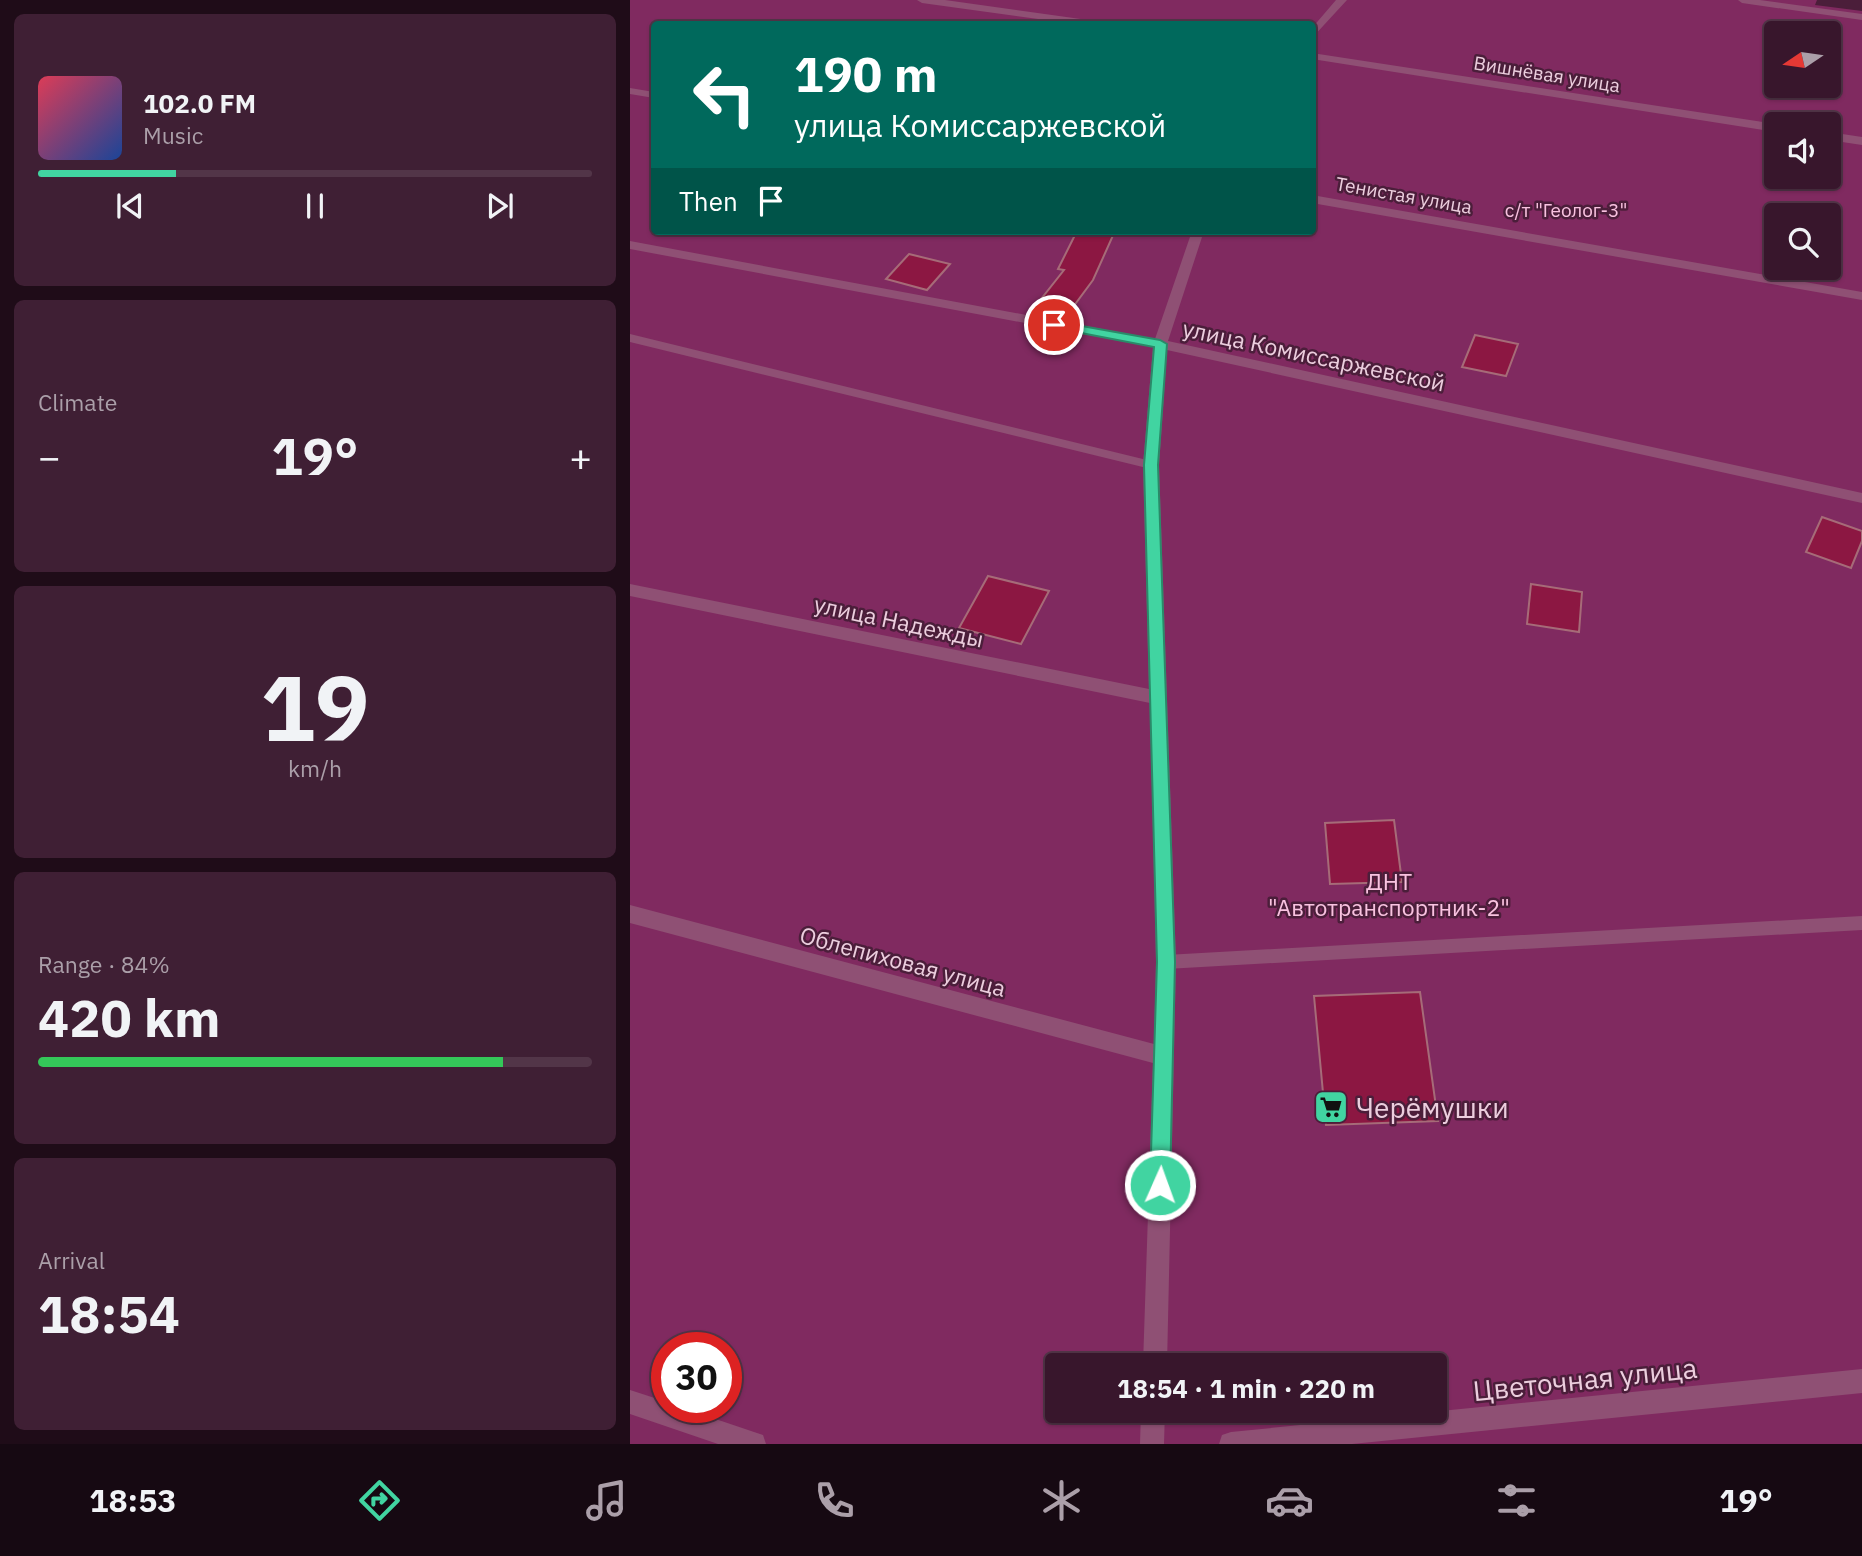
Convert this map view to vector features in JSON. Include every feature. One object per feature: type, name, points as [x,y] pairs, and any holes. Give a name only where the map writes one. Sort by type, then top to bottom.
[{"type":"street","points":[[922,0],[1073,21]]},
{"type":"street","points":[[1316,30],[1342,0]]},
{"type":"street","name":"Вишнёвая улица","points":[[1316,57],[1764,126]]},
{"type":"street","points":[[630,91],[651,94]]},
{"type":"street","points":[[1841,138],[1862,141]]},
{"type":"street","name":"Тенистая улица","points":[[1316,199],[1862,296]]},
{"type":"street","points":[[1155,1353],[1166,962],[1151,465],[1160,344],[1197,235]]},
{"type":"street","name":"улица Комиссаржевской","points":[[630,245],[1160,344],[1862,498]]},
{"type":"street","name":"улица Надежды","points":[[630,590],[1159,698]]},
{"type":"street","name":"Облепиховая улица","points":[[630,914],[1164,1056]]},
{"type":"street","name":"Цветочная улица","points":[[1231,1444],[1862,1381]]},
{"type":"street","points":[[630,1402],[754,1444]]},
{"type":"street","points":[[1152,1444],[1153,1423]]},
{"type":"lane","points":[[1742,0],[1862,17]]},
{"type":"lane","points":[[630,338],[1151,465]]},
{"type":"lane","points":[[1166,962],[1862,923]]},
{"type":"green space","name":"ДНТ \"Автотранспортник-2\"","points":[[630,0],[1817,0],[1815,5],[1862,11],[1862,1444],[630,1444]]},
{"type":"building","points":[[1075,235],[1113,235],[1093,280],[1070,311],[1038,303],[1064,270],[1058,269]]},
{"type":"building","points":[[909,254],[950,264],[927,290],[886,279]]},
{"type":"building","points":[[1475,335],[1518,344],[1506,376],[1462,367]]},
{"type":"building","points":[[1822,517],[1862,531],[1862,541],[1851,568],[1806,552]]},
{"type":"building","points":[[988,576],[1049,591],[1021,644],[959,628]]},
{"type":"building","points":[[1531,584],[1582,592],[1579,632],[1527,624]]},
{"type":"building","points":[[1394,820],[1402,882],[1330,884],[1325,823]]},
{"type":"building","points":[[1420,992],[1438,1121],[1326,1125],[1314,996]]},
{"type":"place","name":"Черёмушки","points":[[1331,1107]]},
{"type":"route","points":[[1054,325],[1160,344],[1151,465],[1166,962],[1160,1185]]},
{"type":"park label","name":"с/т \"Геолог-3\"","points":[[1566,210]]}]
